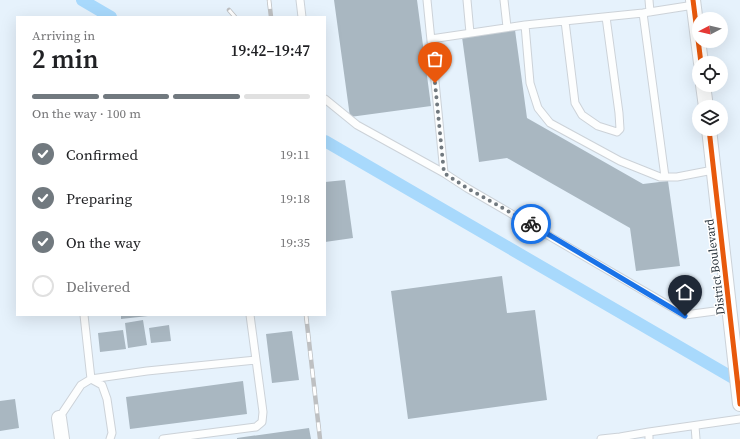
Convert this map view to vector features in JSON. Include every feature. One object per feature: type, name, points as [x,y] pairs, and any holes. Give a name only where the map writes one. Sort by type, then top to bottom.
[{"type":"street","points":[[694,3],[700,56]]},
{"type":"street","name":"District Boulevard","points":[[709,136],[730,309],[735,329],[740,404]]},
{"type":"street","points":[[59,418],[62,439]]},
{"type":"lane","points":[[300,0],[302,16]]},
{"type":"lane","points":[[427,0],[444,173]]},
{"type":"lane","points":[[467,0],[470,33]]},
{"type":"lane","points":[[504,0],[507,28]]},
{"type":"lane","points":[[649,0],[646,12],[665,177]]},
{"type":"lane","points":[[431,38],[525,25],[646,12],[694,3]]},
{"type":"lane","points":[[565,21],[575,103],[582,116],[598,126],[616,132],[620,129],[619,113],[606,17]]},
{"type":"lane","points":[[525,25],[530,83],[538,108],[550,123],[620,161],[660,177],[677,177],[713,170]]},
{"type":"lane","points":[[326,100],[357,125],[444,173],[685,316],[730,309]]},
{"type":"lane","points":[[84,316],[91,379]]},
{"type":"lane","points":[[163,439],[256,427],[262,422],[263,412],[250,316]]},
{"type":"lane","points":[[59,418],[81,385],[91,379],[256,360]]},
{"type":"lane","points":[[91,379],[102,385],[107,399],[112,433],[110,439]]},
{"type":"lane","points":[[601,439],[649,436],[695,426],[740,419]]},
{"type":"lane","points":[[695,426],[696,439]]},
{"type":"shaded area","points":[[0,0],[740,0],[740,439],[0,439]]},
{"type":"building","points":[[334,0],[417,0],[431,106],[350,117]]},
{"type":"building","points":[[515,30],[527,118],[643,184],[668,181],[680,266],[636,271],[630,228],[507,158],[479,162],[462,37]]},
{"type":"building","points":[[345,180],[353,238],[326,242],[326,182]]},
{"type":"building","points":[[502,276],[507,313],[535,310],[547,400],[408,419],[391,291]]},
{"type":"building","points":[[121,316],[148,316],[121,319]]},
{"type":"building","points":[[143,320],[147,345],[128,348],[125,323]]},
{"type":"building","points":[[169,325],[171,341],[151,343],[149,328]]},
{"type":"building","points":[[123,330],[126,349],[100,352],[98,333]]},
{"type":"building","points":[[292,331],[299,380],[272,383],[266,334]]},
{"type":"building","points":[[243,381],[247,414],[130,429],[126,397]]},
{"type":"building","points":[[15,399],[19,428],[0,431],[0,401]]},
{"type":"building","points":[[309,428],[311,439],[237,439],[237,438]]},
{"type":"waterway","points":[[82,0],[109,16]]},
{"type":"waterway","points":[[326,142],[740,382]]},
{"type":"railway","points":[[269,0],[271,16]]},
{"type":"railway","points":[[229,10],[234,16]]},
{"type":"railway","points":[[306,316],[320,439]]},
{"type":"cycle path","points":[[693,0],[700,56]]},
{"type":"cycle path","points":[[710,136],[740,404]]},
{"type":"way so far","points":[[435,83],[444,173],[467,188],[531,224]]},
{"type":"route","points":[[531,224],[685,316]]}]
